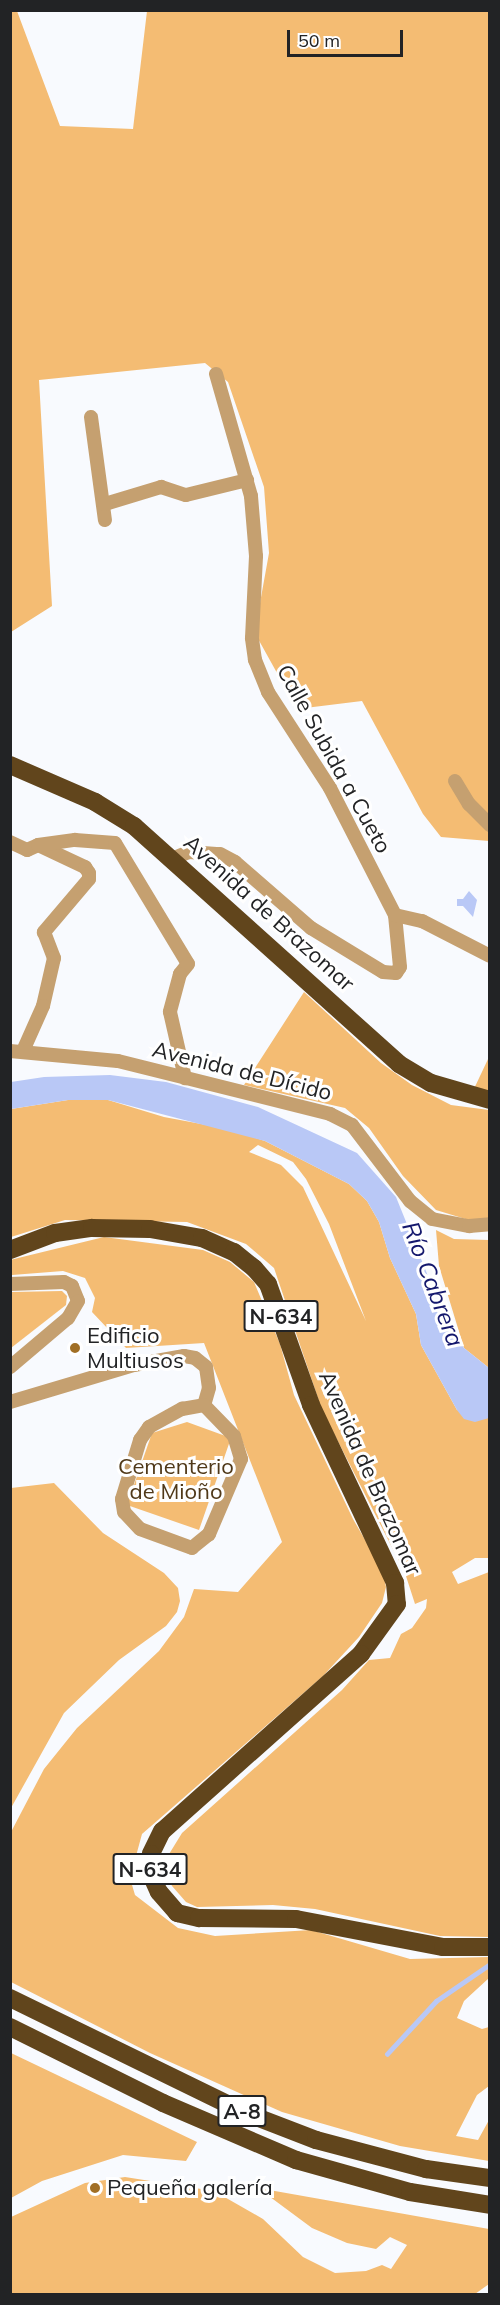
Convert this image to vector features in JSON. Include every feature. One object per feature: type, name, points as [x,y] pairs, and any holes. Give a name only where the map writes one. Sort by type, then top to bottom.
[{"type":"highway","name":"Avenida de Brazomar","points":[[10,765],[94,802],[174,858],[399,1064],[431,1083],[489,1100]]},
{"type":"highway","name":"Avenida de Brazomar","points":[[10,1250],[55,1233],[92,1228],[150,1229],[202,1238],[234,1252],[254,1268],[268,1284],[311,1405],[395,1583],[397,1604],[361,1654],[162,1831],[151,1854],[149,1870],[159,1892],[177,1913],[199,1918],[296,1919],[443,1947],[489,1947]]},
{"type":"highway","name":"A-8","points":[[10,1998],[246,2113],[296,2132],[371,2156],[489,2178]]},
{"type":"highway","name":"A-8","points":[[10,2027],[163,2103],[296,2160],[410,2192],[489,2205]]},
{"type":"street","name":"Calle Subida a Cueto","points":[[174,858],[189,852],[220,854],[235,862],[311,928],[390,974],[400,967],[395,915],[330,788],[268,692],[255,660],[252,639],[256,556],[247,480],[216,374]]},
{"type":"street","points":[[91,417],[105,504],[105,520]]},
{"type":"street","points":[[105,504],[161,487],[186,495],[247,480]]},
{"type":"street","points":[[455,781],[469,804],[489,825]]},
{"type":"street","points":[[10,842],[27,850],[38,845],[75,840],[115,843],[188,964],[180,974],[170,1012],[185,1078]]},
{"type":"street","points":[[17,1051],[44,1006],[54,958],[44,932],[89,879],[85,867],[38,845]]},
{"type":"street","points":[[395,915],[422,921],[489,956]]},
{"type":"street","name":"Avenida de Dícido","points":[[17,1051],[118,1061],[330,1114],[352,1125],[410,1201],[432,1219],[469,1226],[489,1224]]},
{"type":"street","points":[[10,1284],[64,1282],[72,1286],[78,1301],[68,1318],[10,1367]]},
{"type":"street","points":[[10,1402],[134,1365],[184,1356],[195,1358],[206,1367],[209,1388],[204,1405]]},
{"type":"street","points":[[204,1405],[234,1436],[241,1459],[209,1534],[192,1548],[140,1528],[124,1512],[122,1499],[140,1440],[149,1427],[182,1409],[204,1405]]},
{"type":"green space","points":[[11,11],[17,11],[60,126],[133,129],[147,11],[489,11],[489,841],[441,837],[423,814],[362,701],[297,709],[247,619],[260,603],[269,553],[264,487],[228,382],[205,363],[39,380],[52,606],[11,632]]},
{"type":"green space","points":[[304,992],[381,1063],[412,1085],[451,1105],[489,1110],[489,1219],[472,1221],[436,1210],[403,1176],[369,1128],[345,1108],[244,1085]]},
{"type":"green space","points":[[489,1057],[489,1093],[472,1093]]},
{"type":"green space","points":[[68,1100],[108,1100],[164,1117],[228,1129],[265,1141],[349,1184],[367,1201],[379,1222],[390,1258],[416,1314],[421,1345],[457,1410],[489,1418],[489,1558],[475,1558],[452,1572],[458,1584],[489,1572],[489,1937],[440,1936],[315,1909],[273,1905],[197,1907],[186,1902],[172,1886],[165,1872],[166,1859],[182,1833],[342,1690],[369,1660],[390,1658],[401,1634],[412,1628],[426,1608],[427,1599],[415,1604],[405,1573],[322,1410],[274,1268],[246,1244],[187,1222],[65,1220],[11,1237],[11,1109]],"holes":[[[258,1145],[293,1162],[306,1179],[329,1224],[366,1321],[303,1187],[281,1165],[249,1152]]]},
{"type":"green space","points":[[436,1230],[454,1239],[489,1240],[489,1368],[464,1348],[439,1266]]},
{"type":"green space","points":[[104,1237],[203,1250],[230,1262],[254,1282],[280,1344],[294,1395],[353,1519],[383,1571],[386,1587],[382,1603],[359,1637],[323,1676],[142,1834],[130,1878],[135,1895],[178,1928],[215,1936],[311,1930],[410,1959],[489,1957],[489,1978],[464,2001],[457,2018],[482,2029],[489,2027],[489,2086],[477,2095],[456,2136],[478,2140],[489,2120],[489,2161],[400,2146],[282,2112],[150,2053],[11,1982],[11,1832],[44,1769],[77,1728],[159,1651],[184,1617],[194,1589],[238,1592],[282,1542],[204,1343],[126,1348],[92,1312],[95,1298],[85,1278],[63,1271],[12,1275],[10,1260]]},
{"type":"green space","points":[[62,1291],[67,1296],[66,1305],[11,1348],[11,1292]]},
{"type":"green space","name":"Cementerio de Mioño","points":[[187,1422],[231,1438],[199,1530],[127,1505],[152,1433]]},
{"type":"green space","points":[[54,1483],[103,1533],[164,1573],[178,1588],[180,1601],[177,1612],[166,1626],[119,1660],[64,1713],[11,1808],[11,1488]]},
{"type":"green space","points":[[11,2053],[197,2142],[186,2161],[123,2155],[42,2181],[11,2198]]},
{"type":"green space","points":[[125,2177],[214,2191],[263,2219],[303,2257],[335,2273],[366,2271],[382,2265],[391,2269],[407,2245],[390,2237],[376,2249],[347,2243],[312,2228],[258,2188],[489,2229],[489,2284],[475,2294],[11,2294],[11,2217],[85,2183]]},
{"type":"water","points":[[469,891],[477,900],[473,917],[463,906],[457,906],[457,899],[463,899]]},
{"type":"water","points":[[110,1075],[166,1082],[258,1107],[357,1153],[396,1197],[428,1276],[432,1305],[464,1348],[489,1368],[489,1418],[475,1422],[464,1419],[457,1410],[421,1345],[416,1314],[390,1258],[379,1222],[367,1201],[349,1184],[265,1141],[108,1100],[68,1100],[11,1109],[11,1082],[44,1077]]},
{"type":"waterway","points":[[387,2054],[436,2001],[490,1964]]},
{"type":"place","name":"Edificio Multiusos","points":[[75,1348]]},
{"type":"place","name":"Pequeña galería","points":[[95,2188]]},
{"type":"water label","name":"Río Cabrera","points":[[433,1284]]}]
